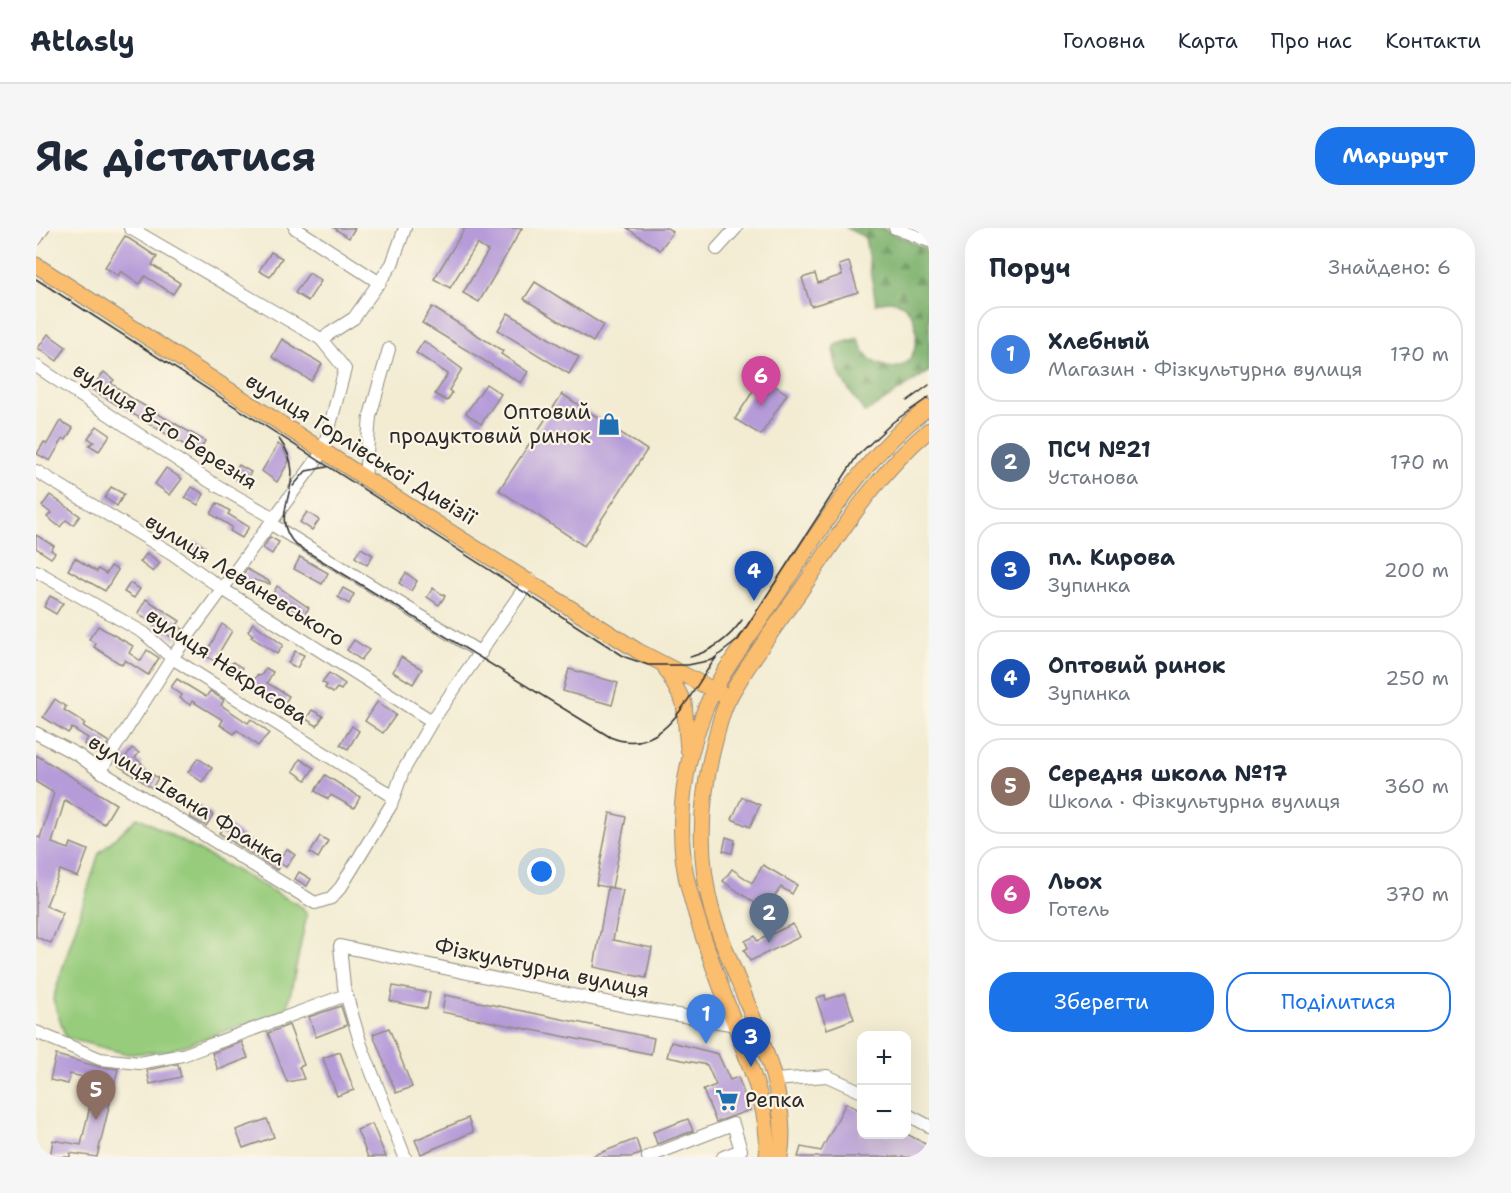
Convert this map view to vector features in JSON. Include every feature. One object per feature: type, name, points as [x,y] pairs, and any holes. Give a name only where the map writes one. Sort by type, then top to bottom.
[{"type":"main road","name":"вулиця Горлівської Дивізії","points":[[36,265],[365,478],[664,666],[729,698]]},
{"type":"main road","points":[[688,761],[714,691],[854,480],[905,426],[929,407]]},
{"type":"main road","points":[[780,1157],[782,1124],[774,1080],[712,911],[700,824],[703,798],[717,734],[729,698],[861,501],[884,472],[929,430]]},
{"type":"main road","points":[[664,666],[684,703],[688,761],[681,833],[684,868],[698,919],[762,1102],[767,1157]]},
{"type":"street","points":[[36,239],[43,228]]},
{"type":"street","points":[[100,771],[172,658],[224,590],[323,451],[345,369],[321,339],[130,228]]},
{"type":"street","points":[[296,228],[380,283]]},
{"type":"street","points":[[321,339],[354,318],[392,264],[405,228]]},
{"type":"street","points":[[717,249],[736,228]]},
{"type":"street","points":[[895,228],[913,231],[929,241]]},
{"type":"street","points":[[365,478],[370,416],[389,349]]},
{"type":"street","name":"вулиця 8-го Березня","points":[[36,366],[209,481],[481,653]]},
{"type":"street","name":"вулиця Леваневського","points":[[36,471],[173,554],[224,590],[432,721]]},
{"type":"street","name":"вулиця Некрасова","points":[[36,570],[144,633],[172,658],[394,796]]},
{"type":"street","points":[[394,796],[403,771],[432,721],[530,580]]},
{"type":"street","name":"вулиця Івана Франка","points":[[36,733],[78,755],[100,771],[315,903],[331,898],[342,887],[394,796]]},
{"type":"street","name":"Фізкультурна вулиця","points":[[346,994],[340,946],[625,1006],[736,1025]]},
{"type":"street","points":[[36,1032],[100,1059],[139,1063],[183,1055],[346,994],[361,1045],[405,1157]]},
{"type":"street","points":[[774,1080],[827,1076],[857,1090]]},
{"type":"street","points":[[911,1117],[929,1126]]},
{"type":"street","points":[[648,1157],[734,1124],[741,1150],[723,1157]]},
{"type":"green space","points":[[846,228],[882,228],[929,250],[929,371],[865,413],[839,372],[834,354],[835,345],[858,338],[872,361],[897,367],[908,361],[914,349],[916,334],[914,319],[906,307],[893,301],[876,304],[865,237]]},
{"type":"green space","points":[[138,817],[302,907],[307,914],[287,1010],[168,1051],[128,1054],[66,1038],[53,999],[99,853]]},
{"type":"building","points":[[334,228],[355,228],[349,238]]},
{"type":"building","points":[[465,228],[522,228],[479,302],[463,293],[488,251],[477,244],[450,288],[434,279]]},
{"type":"building","points":[[627,228],[667,228],[673,232],[660,250]]},
{"type":"building","points":[[125,236],[157,257],[152,265],[180,283],[173,294],[145,276],[140,284],[121,271],[118,276],[105,267]]},
{"type":"building","points":[[271,252],[282,258],[270,277],[259,271]]},
{"type":"building","points":[[849,262],[858,292],[811,306],[802,278],[815,274],[818,283],[842,275],[839,265]]},
{"type":"building","points":[[309,273],[321,281],[308,301],[295,293]]},
{"type":"building","points":[[535,282],[603,325],[593,342],[524,299]]},
{"type":"building","points":[[432,307],[503,351],[501,354],[528,372],[521,383],[422,323]]},
{"type":"building","points":[[508,313],[579,357],[569,374],[498,330]]},
{"type":"building","points":[[48,334],[66,347],[57,361],[38,348]]},
{"type":"building","points":[[282,339],[322,364],[311,381],[272,357]]},
{"type":"building","points":[[424,341],[462,369],[449,390],[452,393],[447,401],[435,394],[448,374],[416,353]]},
{"type":"building","points":[[104,372],[114,380],[111,383],[136,401],[205,441],[198,453],[91,389]]},
{"type":"building","points":[[762,377],[787,394],[761,435],[735,419]]},
{"type":"building","points":[[486,384],[501,394],[481,424],[466,413]]},
{"type":"building","points":[[562,394],[647,450],[584,546],[499,490]]},
{"type":"building","points":[[60,421],[73,428],[66,440],[63,438],[50,461],[37,454],[44,442],[47,444]]},
{"type":"building","points":[[97,426],[110,435],[99,451],[89,445],[94,442],[88,438]]},
{"type":"building","points":[[278,444],[289,461],[277,482],[262,471]]},
{"type":"building","points":[[239,465],[251,472],[244,484],[232,476]]},
{"type":"building","points":[[166,468],[182,479],[170,495],[155,484]]},
{"type":"building","points":[[111,487],[124,494],[117,506],[105,498]]},
{"type":"building","points":[[192,487],[204,494],[198,505],[185,498]]},
{"type":"building","points":[[50,495],[80,516],[73,525],[66,520],[60,527],[47,517],[51,513],[42,506]]},
{"type":"building","points":[[217,503],[230,511],[228,514],[249,527],[242,538],[230,531],[232,527],[211,514]]},
{"type":"building","points":[[307,512],[319,520],[312,530],[300,522]]},
{"type":"building","points":[[36,535],[54,546],[51,550],[55,553],[51,558],[36,548]]},
{"type":"building","points":[[270,537],[279,542],[272,554],[263,548]]},
{"type":"building","points":[[196,541],[205,547],[199,557],[190,550]]},
{"type":"building","points":[[361,548],[373,555],[367,565],[355,557]]},
{"type":"building","points":[[147,553],[160,563],[153,572],[140,562]]},
{"type":"building","points":[[300,557],[328,573],[322,584],[294,569]]},
{"type":"building","points":[[75,558],[97,572],[98,569],[106,574],[111,566],[118,570],[105,591],[68,570]]},
{"type":"building","points":[[247,569],[270,584],[254,580],[250,587],[239,580]]},
{"type":"building","points":[[406,573],[417,581],[411,591],[399,583]]},
{"type":"building","points":[[130,583],[140,589],[134,598],[124,592]]},
{"type":"building","points":[[277,586],[309,608],[301,619],[270,600]]},
{"type":"building","points":[[343,588],[354,594],[349,604],[338,597]]},
{"type":"building","points":[[433,588],[445,596],[439,605],[427,597]]},
{"type":"building","points":[[50,596],[63,603],[56,614],[44,607]]},
{"type":"building","points":[[146,599],[180,621],[177,625],[183,629],[175,640],[138,613]]},
{"type":"building","points":[[253,623],[283,645],[277,654],[251,637],[253,635],[248,631]]},
{"type":"building","points":[[222,624],[232,631],[214,661],[205,655]]},
{"type":"building","points":[[98,626],[133,646],[129,653],[141,661],[147,650],[159,658],[148,675],[125,660],[122,665],[94,647],[96,644],[89,639]]},
{"type":"building","points":[[354,640],[369,650],[361,660],[347,650]]},
{"type":"building","points":[[295,651],[304,655],[297,668],[288,663]]},
{"type":"building","points":[[401,657],[422,669],[413,684],[393,672]]},
{"type":"building","points":[[233,662],[242,668],[236,678],[227,671]]},
{"type":"building","points":[[266,668],[273,672],[267,683],[289,696],[282,708],[264,697],[266,694],[251,686],[257,675],[261,676]]},
{"type":"building","points":[[569,669],[618,683],[612,705],[563,691]]},
{"type":"building","points":[[329,673],[345,684],[341,690],[337,688],[333,693],[325,688],[327,685],[322,682]]},
{"type":"building","points":[[177,679],[206,697],[210,691],[224,700],[221,705],[248,723],[251,719],[269,733],[258,746],[237,730],[234,734],[220,725],[223,720],[192,701],[190,705],[180,698],[182,695],[171,687]]},
{"type":"building","points":[[55,699],[66,707],[64,710],[85,723],[83,726],[109,742],[100,755],[84,744],[88,738],[72,728],[68,733],[43,717]]},
{"type":"building","points":[[377,702],[396,715],[383,733],[365,721]]},
{"type":"building","points":[[312,710],[323,716],[317,726],[306,719]]},
{"type":"building","points":[[352,726],[359,731],[348,749],[340,745]]},
{"type":"building","points":[[132,748],[139,753],[135,758],[142,763],[139,766],[158,778],[152,788],[119,766]]},
{"type":"building","points":[[36,755],[116,804],[104,824],[65,800],[52,843],[69,849],[71,843],[88,850],[78,877],[60,870],[46,906],[63,913],[51,943],[36,937],[36,836],[40,838],[54,793],[36,782]]},
{"type":"building","points":[[198,758],[212,768],[202,782],[188,772]]},
{"type":"building","points":[[300,759],[314,768],[306,780],[293,771]]},
{"type":"building","points":[[325,775],[360,797],[354,808],[331,795],[328,799],[315,791]]},
{"type":"building","points":[[742,797],[760,805],[750,827],[732,819]]},
{"type":"building","points":[[197,805],[213,815],[206,826],[190,817]]},
{"type":"building","points":[[610,813],[626,817],[612,888],[596,885]]},
{"type":"building","points":[[226,824],[277,861],[287,849],[295,855],[286,867],[281,864],[277,870],[219,833]]},
{"type":"building","points":[[320,836],[328,841],[318,858],[310,853]]},
{"type":"building","points":[[726,837],[735,840],[732,853],[723,851]]},
{"type":"building","points":[[763,865],[797,885],[792,894],[781,887],[765,910],[723,881],[732,869],[752,883]]},
{"type":"building","points":[[299,872],[311,879],[307,886],[295,879]]},
{"type":"building","points":[[608,887],[623,890],[613,940],[652,948],[646,978],[594,967]]},
{"type":"building","points":[[793,924],[800,937],[750,961],[744,950],[748,948],[745,941],[755,936],[757,941]]},
{"type":"building","points":[[393,986],[430,993],[427,1009],[390,1001]]},
{"type":"building","points":[[845,993],[854,1019],[827,1029],[816,998],[825,995],[826,1000]]},
{"type":"building","points":[[445,995],[654,1038],[651,1054],[442,1012]]},
{"type":"building","points":[[341,1006],[347,1025],[316,1037],[309,1017]]},
{"type":"building","points":[[289,1025],[304,1065],[299,1067],[304,1079],[287,1082],[268,1033]]},
{"type":"building","points":[[389,1028],[412,1087],[396,1093],[373,1034]]},
{"type":"building","points":[[242,1042],[248,1058],[218,1070],[212,1053]]},
{"type":"building","points":[[671,1042],[718,1054],[730,1080],[738,1077],[750,1110],[716,1122],[703,1090],[716,1085],[707,1065],[667,1057]]},
{"type":"building","points":[[340,1052],[354,1090],[337,1096],[323,1058]]},
{"type":"building","points":[[56,1055],[99,1067],[118,1069],[97,1157],[70,1153],[70,1157],[50,1157],[53,1140],[81,1145],[96,1080],[70,1074],[68,1084],[50,1080]]},
{"type":"building","points":[[178,1064],[181,1077],[150,1084],[147,1070]]},
{"type":"building","points":[[846,1103],[857,1109],[857,1139],[911,1139],[911,1136],[929,1146],[929,1157],[798,1157],[801,1147],[821,1151]]},
{"type":"building","points":[[468,1118],[473,1132],[421,1154],[415,1140]]},
{"type":"building","points":[[267,1119],[274,1137],[243,1148],[236,1130]]},
{"type":"building","points":[[688,1119],[693,1131],[657,1144],[653,1132]]},
{"type":"building","points":[[372,1124],[386,1157],[368,1157],[357,1130]]},
{"type":"building","points":[[636,1139],[641,1154],[631,1157],[590,1157]]},
{"type":"tram line","points":[[36,279],[625,657],[648,665],[688,665],[712,660],[738,640],[857,456],[893,422],[929,397]]},
{"type":"tram line","points":[[907,401],[929,385]]},
{"type":"tram line","points":[[279,439],[288,455],[292,470],[284,520],[287,533],[296,545],[610,737],[629,742],[646,739],[661,731],[674,719],[716,658]]},
{"type":"tram line","points":[[293,486],[306,471],[327,467]]},
{"type":"tram line","points":[[690,657],[719,643],[742,620]]},
{"type":"place","name":"Льох","points":[[761,406]]},
{"type":"place","name":"Оптовий продуктовий ринок","points":[[609,424]]},
{"type":"place","name":"Оптовий ринок","points":[[754,601]]},
{"type":"place","name":"ПСЧ №21","points":[[769,943]]},
{"type":"place","name":"Хлебный","points":[[706,1044]]},
{"type":"place","name":"пл. Кирова","points":[[751,1067]]},
{"type":"place","name":"Репка","points":[[727,1100]]},
{"type":"place","name":"Середня школа №17","points":[[96,1120]]}]
